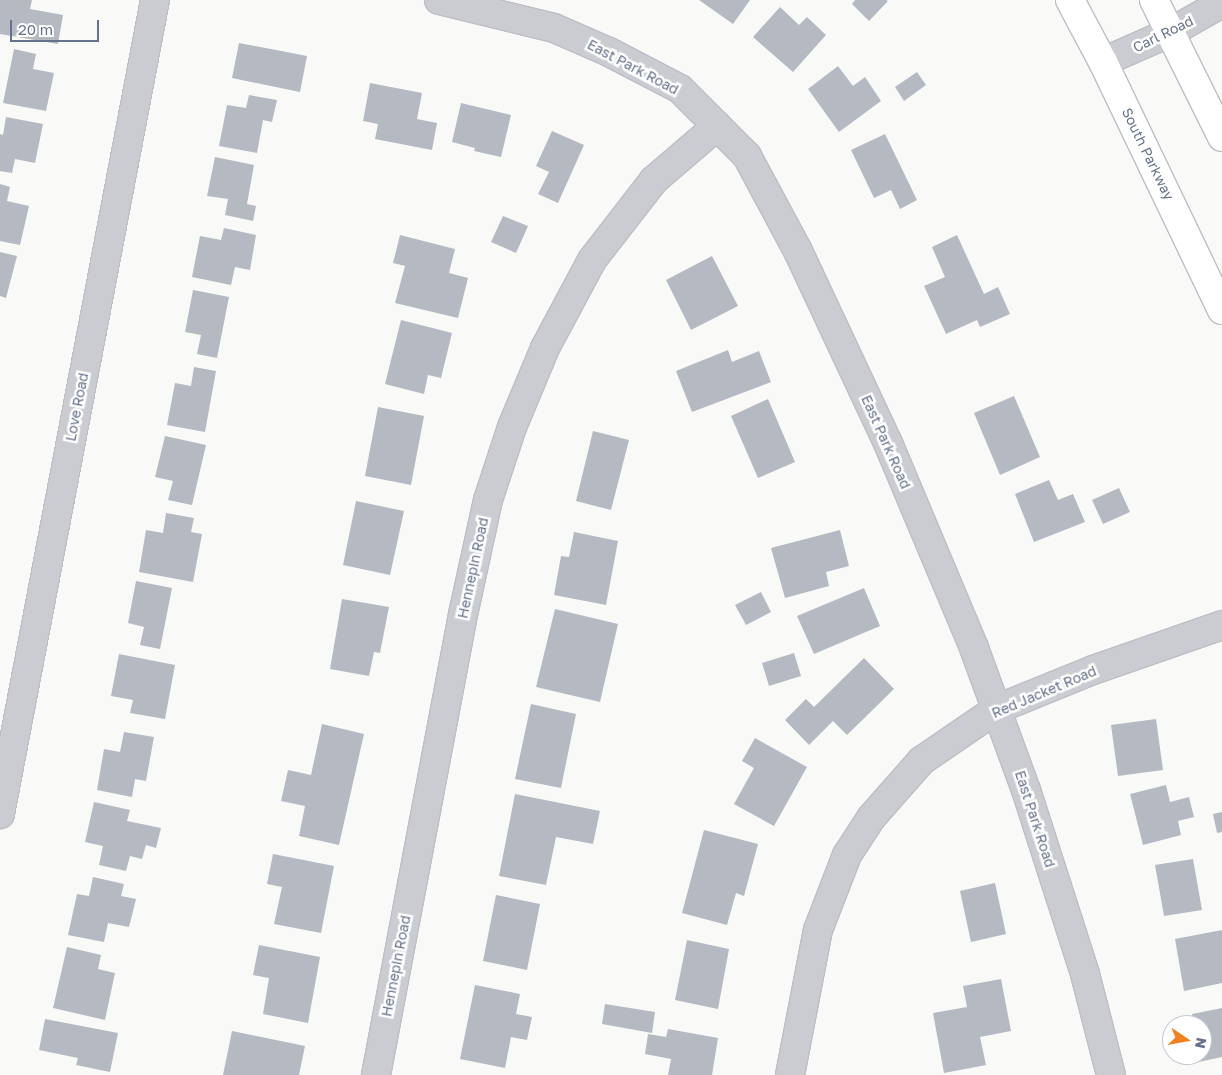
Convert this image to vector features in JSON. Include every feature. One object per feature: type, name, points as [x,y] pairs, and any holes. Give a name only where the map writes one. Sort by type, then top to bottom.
[{"type":"main road","name":"South Parkway","points":[[1070,0],[1103,62],[1222,310]]},
{"type":"main road","points":[[1154,0],[1222,137]]},
{"type":"street","name":"Love Road","points":[[0,814],[155,0]]},
{"type":"street","name":"East Park Road","points":[[439,0],[554,28],[608,52],[680,89],[747,156],[798,251],[888,443],[974,648],[1026,790],[1079,955],[1111,1075]]},
{"type":"street","name":"Carl Road","points":[[1103,62],[1171,32],[1222,3]]},
{"type":"street","name":"Hennepin Road","points":[[376,1075],[464,610],[488,500],[512,427],[545,348],[592,260],[654,180],[717,126]]},
{"type":"street","name":"Red Jacket Road","points":[[790,1075],[818,930],[847,855],[871,818],[921,761],[996,709],[1093,670],[1222,625]]},
{"type":"building","points":[[0,0],[32,0],[30,9],[63,15],[58,44],[0,34]]},
{"type":"building","points":[[699,0],[750,0],[733,24]]},
{"type":"building","points":[[855,0],[888,1],[869,21],[852,4]]},
{"type":"building","points":[[780,7],[799,25],[807,17],[826,35],[793,72],[753,37]]},
{"type":"building","points":[[239,43],[307,56],[300,92],[232,78]]},
{"type":"building","points":[[14,49],[36,54],[33,69],[54,73],[46,111],[3,103]]},
{"type":"building","points":[[838,66],[853,86],[865,77],[881,101],[839,132],[808,89]]},
{"type":"building","points":[[917,72],[926,85],[904,101],[895,87]]},
{"type":"building","points":[[370,83],[422,93],[417,119],[437,123],[432,150],[375,139],[378,124],[363,121]]},
{"type":"building","points":[[249,95],[277,100],[272,122],[263,120],[257,153],[219,146],[227,105],[246,108]]},
{"type":"building","points":[[461,103],[511,115],[501,157],[474,151],[475,148],[452,142]]},
{"type":"building","points":[[6,117],[43,124],[35,163],[15,159],[12,173],[0,171],[0,134],[3,135]]},
{"type":"building","points":[[552,131],[584,145],[558,203],[538,194],[549,172],[536,166]]},
{"type":"building","points":[[885,134],[917,200],[900,209],[891,190],[874,198],[851,150]]},
{"type":"building","points":[[215,157],[254,165],[247,204],[256,206],[253,221],[225,215],[228,199],[207,196]]},
{"type":"building","points":[[0,184],[10,187],[7,201],[29,206],[20,245],[0,241]]},
{"type":"building","points":[[503,216],[528,226],[516,253],[491,242]]},
{"type":"building","points":[[224,228],[256,235],[250,270],[235,267],[231,285],[192,277],[200,236],[221,240]]},
{"type":"building","points":[[400,235],[455,249],[449,273],[468,278],[458,318],[395,303],[405,266],[393,263]]},
{"type":"building","points":[[957,235],[984,294],[998,287],[1010,314],[980,327],[977,320],[946,334],[924,286],[945,277],[932,247]]},
{"type":"building","points":[[0,252],[17,256],[6,298],[0,296]]},
{"type":"building","points":[[712,256],[738,306],[691,330],[666,280]]},
{"type":"building","points":[[193,290],[229,297],[217,358],[197,354],[201,335],[185,332]]},
{"type":"building","points":[[401,320],[452,333],[441,378],[428,375],[424,394],[385,384]]},
{"type":"building","points":[[728,350],[732,362],[759,351],[771,382],[692,412],[676,371]]},
{"type":"building","points":[[194,367],[216,371],[205,432],[167,425],[175,383],[191,386]]},
{"type":"building","points":[[1014,396],[1040,457],[1000,475],[974,413]]},
{"type":"building","points":[[768,399],[795,462],[758,478],[731,416]]},
{"type":"building","points":[[378,407],[424,416],[411,485],[365,476]]},
{"type":"building","points":[[593,431],[629,440],[611,510],[576,501]]},
{"type":"building","points":[[165,436],[206,445],[192,505],[168,500],[173,481],[155,477]]},
{"type":"building","points":[[1049,480],[1058,500],[1073,494],[1085,522],[1034,542],[1015,494]]},
{"type":"building","points":[[1119,488],[1130,512],[1103,524],[1092,500]]},
{"type":"building","points":[[356,501],[404,511],[390,575],[343,565]]},
{"type":"building","points":[[166,513],[194,518],[191,532],[202,534],[193,582],[139,572],[146,530],[163,533]]},
{"type":"building","points":[[840,530],[849,566],[826,572],[829,586],[785,598],[771,548]]},
{"type":"building","points":[[574,532],[618,541],[606,605],[554,595],[561,556],[569,557]]},
{"type":"building","points":[[136,581],[172,588],[160,649],[140,645],[144,627],[128,623]]},
{"type":"building","points":[[864,588],[880,626],[814,654],[797,616]]},
{"type":"building","points":[[761,592],[771,612],[746,625],[735,605]]},
{"type":"building","points":[[342,599],[389,607],[380,653],[374,652],[369,676],[330,669]]},
{"type":"building","points":[[555,609],[618,624],[600,702],[536,687]]},
{"type":"building","points":[[794,653],[801,676],[769,686],[762,663]]},
{"type":"building","points":[[119,654],[175,665],[165,719],[130,713],[133,700],[111,696]]},
{"type":"building","points":[[864,658],[894,689],[847,735],[833,721],[809,745],[785,720],[806,699],[814,707]]},
{"type":"building","points":[[531,704],[576,714],[561,788],[515,779]]},
{"type":"building","points":[[1156,719],[1163,770],[1118,776],[1111,725]]},
{"type":"building","points":[[322,724],[364,734],[339,845],[299,836],[305,806],[281,801],[288,770],[311,775]]},
{"type":"building","points":[[124,732],[154,737],[146,781],[135,779],[132,797],[97,790],[104,749],[120,752]]},
{"type":"building","points":[[755,738],[807,767],[774,826],[734,804],[754,768],[742,761]]},
{"type":"building","points":[[1166,785],[1170,802],[1189,797],[1194,817],[1178,821],[1181,835],[1143,845],[1130,794]]},
{"type":"building","points":[[515,794],[600,811],[593,844],[556,837],[546,885],[499,876]]},
{"type":"building","points":[[94,802],[130,810],[127,821],[161,828],[156,848],[146,845],[142,859],[130,856],[126,871],[99,865],[103,846],[85,842]]},
{"type":"building","points":[[1222,812],[1222,832],[1217,833],[1213,814]]},
{"type":"building","points":[[704,830],[758,844],[744,896],[736,893],[727,925],[682,913]]},
{"type":"building","points":[[273,854],[334,866],[321,933],[274,924],[282,887],[267,884]]},
{"type":"building","points":[[1193,859],[1202,910],[1164,916],[1155,865]]},
{"type":"building","points":[[93,877],[124,884],[121,896],[136,899],[129,927],[108,923],[104,942],[68,935],[77,894],[89,896]]},
{"type":"building","points":[[995,883],[1006,934],[971,942],[960,891]]},
{"type":"building","points":[[496,895],[540,904],[527,970],[483,961]]},
{"type":"building","points":[[1222,930],[1222,983],[1184,991],[1175,939]]},
{"type":"building","points":[[687,940],[729,949],[718,1009],[675,1000]]},
{"type":"building","points":[[259,945],[320,957],[308,1023],[263,1014],[269,978],[253,975]]},
{"type":"building","points":[[67,947],[101,955],[98,969],[115,973],[105,1020],[53,1008]]},
{"type":"building","points":[[1001,979],[1011,1031],[980,1037],[986,1065],[944,1073],[933,1013],[967,1007],[963,986]]},
{"type":"building","points":[[475,985],[520,994],[516,1014],[532,1017],[527,1040],[511,1037],[505,1068],[460,1059]]},
{"type":"building","points":[[605,1004],[655,1012],[652,1033],[602,1024]]},
{"type":"building","points":[[1222,1008],[1222,1057],[1212,1059],[1212,1015],[1192,1014]]},
{"type":"building","points":[[45,1019],[118,1033],[110,1072],[76,1065],[78,1058],[39,1050]]},
{"type":"building","points":[[668,1029],[718,1038],[712,1075],[668,1075],[671,1059],[645,1054],[648,1034],[666,1037]]},
{"type":"building","points":[[232,1031],[305,1046],[299,1075],[223,1075]]}]
